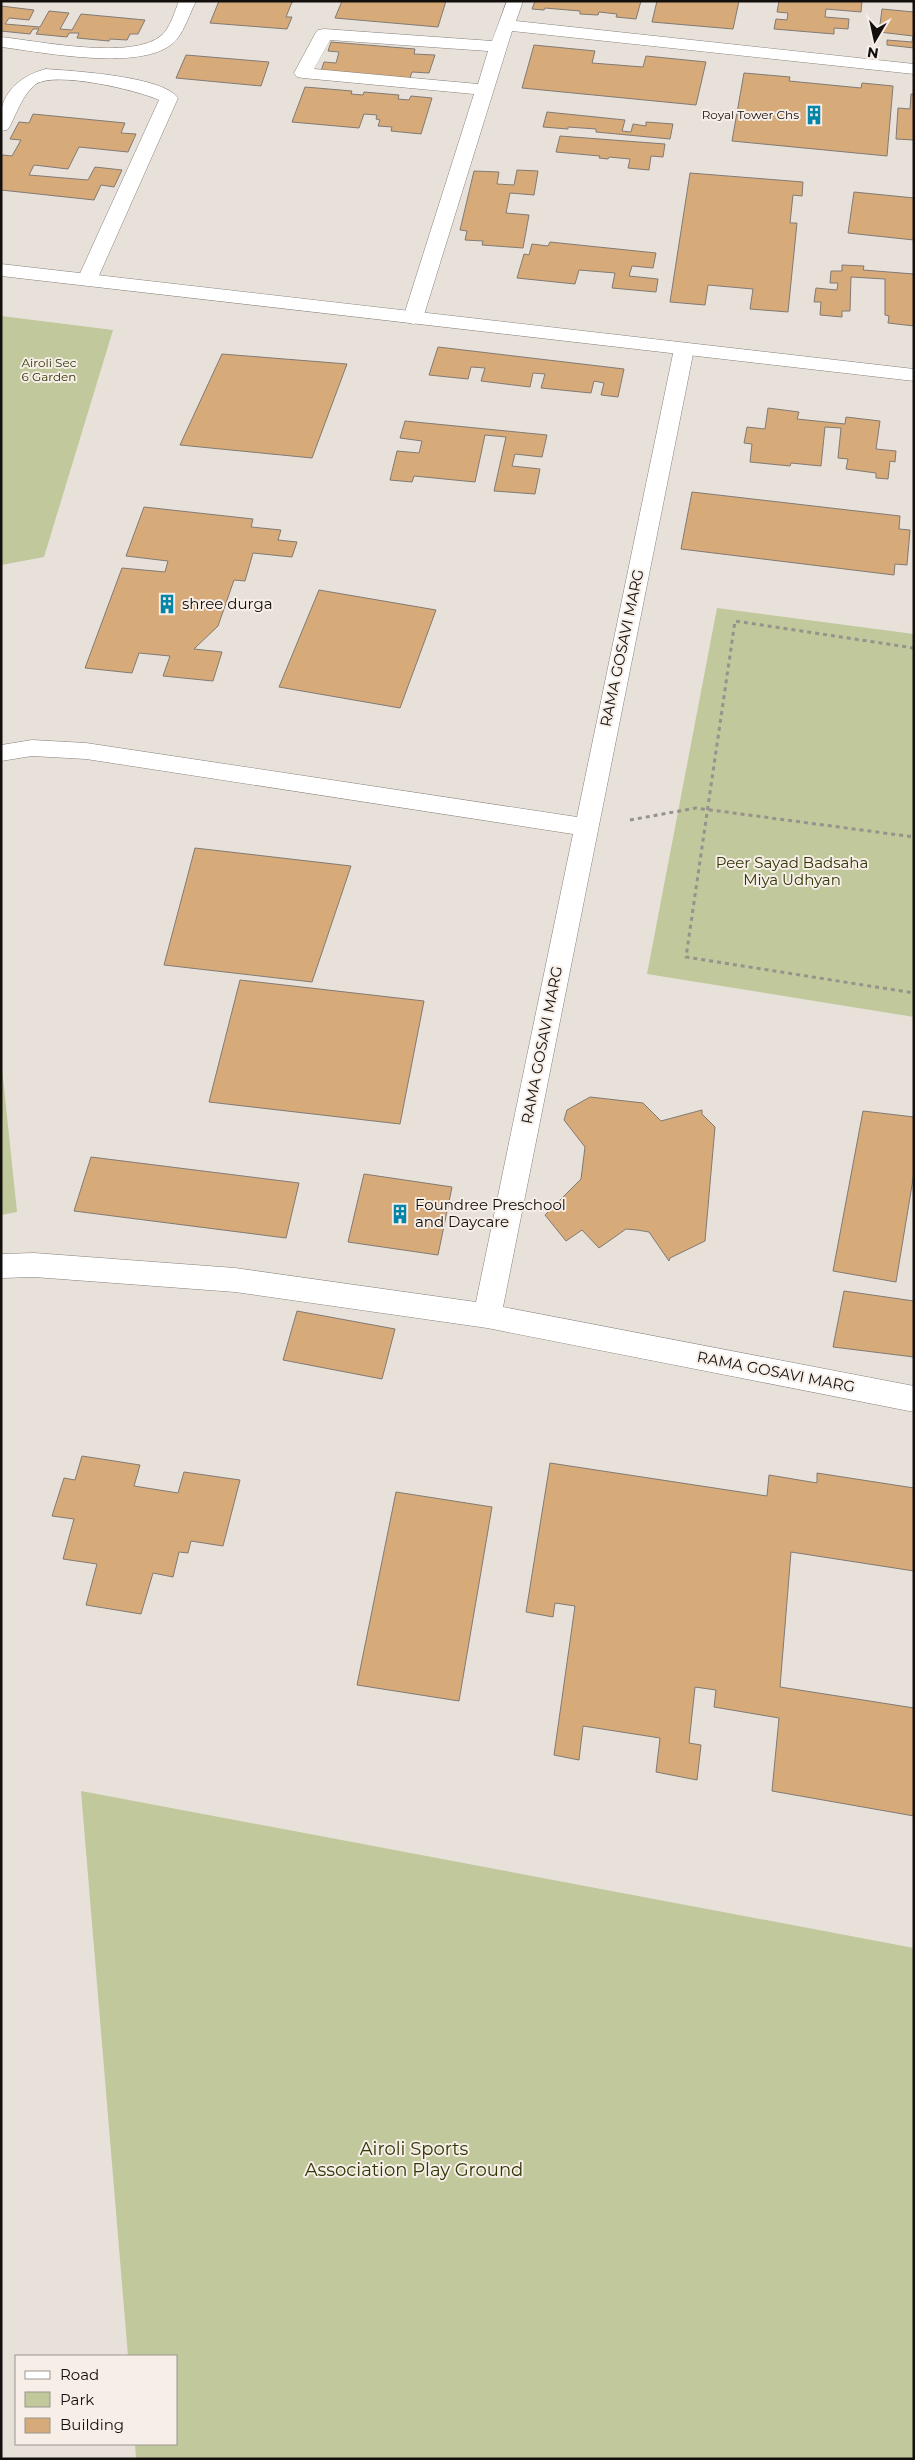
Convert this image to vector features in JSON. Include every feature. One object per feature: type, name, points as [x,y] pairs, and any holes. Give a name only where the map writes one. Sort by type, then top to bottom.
[{"type":"street","points":[[1,42],[95,53],[129,53],[152,49],[170,37],[188,1]]},
{"type":"street","points":[[413,318],[484,90],[505,25],[515,1]]},
{"type":"street","points":[[505,25],[914,69]]},
{"type":"street","points":[[484,90],[303,73],[324,34],[498,47]]},
{"type":"street","points":[[1,126],[24,84],[32,77],[46,74],[134,84],[155,90],[169,98],[87,280]]},
{"type":"street","points":[[1,270],[914,375]]},
{"type":"street","name":"RAMA GOSAVI MARG","points":[[684,349],[585,827],[487,1316],[914,1399]]},
{"type":"street","points":[[1,753],[32,748],[86,751],[585,827]]},
{"type":"street","points":[[1,1266],[34,1265],[235,1280],[487,1316]]},
{"type":"path","points":[[914,648],[735,621],[686,958],[914,994]]},
{"type":"path","points":[[585,827],[696,808],[914,837]]},
{"type":"green space","name":"Airoli Sec 6 Garden","points":[[1,316],[113,330],[44,557],[1,565]]},
{"type":"green space","name":"Peer Sayad Badsaha Miya Udhyan","points":[[717,608],[914,634],[914,1017],[647,974]]},
{"type":"green space","points":[[1,1059],[17,1212],[1,1215]]},
{"type":"green space","name":"Airoli Sports Association Play Ground","points":[[81,1791],[914,1948],[914,2459],[136,2459],[135,2445],[178,2445],[178,2355],[128,2355]]},
{"type":"building","points":[[219,1],[297,1],[292,2],[286,17],[292,17],[287,29],[210,23]]},
{"type":"building","points":[[342,1],[446,1],[438,27],[335,18]]},
{"type":"building","points":[[535,1],[641,1],[636,19],[616,17],[617,14],[599,12],[598,15],[580,14],[580,11],[545,8],[544,10],[532,9]]},
{"type":"building","points":[[657,1],[739,1],[733,29],[652,22]]},
{"type":"building","points":[[779,1],[862,1],[861,12],[826,9],[825,17],[849,19],[848,29],[834,28],[834,34],[774,29],[776,19],[787,20],[788,13],[777,12]]},
{"type":"building","points":[[1,6],[34,10],[29,20],[9,18],[5,24],[40,27],[49,11],[69,13],[60,29],[72,30],[81,14],[145,20],[138,34],[130,34],[127,40],[110,39],[109,41],[77,38],[79,33],[69,33],[67,37],[36,34],[39,29],[33,29],[30,34],[1,31]]},
{"type":"building","points":[[882,9],[914,12],[914,48],[887,45],[887,40],[912,42],[913,36],[879,32]]},
{"type":"building","points":[[331,42],[415,49],[414,54],[435,55],[429,73],[412,72],[410,78],[321,71],[324,62],[336,63],[339,52],[328,51]]},
{"type":"building","points":[[534,45],[595,51],[592,63],[643,67],[646,56],[706,62],[696,105],[522,88]]},
{"type":"building","points":[[186,55],[269,62],[261,86],[176,78]]},
{"type":"building","name":"Royal Tower Chs","points":[[744,73],[790,77],[789,81],[861,88],[862,83],[893,86],[887,156],[732,141]]},
{"type":"building","points":[[305,87],[352,91],[351,94],[363,95],[364,92],[399,95],[398,99],[409,100],[411,96],[432,98],[421,134],[391,131],[392,127],[378,126],[380,120],[376,119],[377,115],[364,114],[359,128],[292,122]]},
{"type":"building","points":[[911,94],[914,94],[914,140],[896,139],[898,108],[910,109]]},
{"type":"building","points":[[547,112],[625,120],[622,131],[631,132],[633,124],[646,126],[646,122],[673,124],[670,139],[596,132],[596,129],[543,127]]},
{"type":"building","points":[[33,114],[125,123],[121,133],[136,134],[128,152],[79,147],[68,169],[34,165],[29,175],[88,180],[95,167],[122,170],[114,187],[101,185],[94,200],[1,190],[1,158],[3,155],[12,156],[21,140],[10,139],[19,122],[29,123]]},
{"type":"building","points":[[560,136],[665,144],[663,157],[651,156],[649,170],[628,168],[630,159],[609,157],[608,159],[599,158],[600,156],[556,152]]},
{"type":"building","points":[[517,170],[538,171],[534,195],[510,193],[506,213],[529,215],[523,248],[482,245],[483,241],[465,240],[467,231],[460,230],[474,171],[499,172],[497,184],[514,185]]},
{"type":"building","points":[[690,173],[803,182],[802,196],[793,195],[790,223],[797,223],[788,312],[750,309],[753,289],[708,285],[705,305],[670,302]]},
{"type":"building","points":[[854,192],[914,198],[914,240],[848,233]]},
{"type":"building","points":[[550,242],[656,253],[653,268],[632,266],[629,276],[658,279],[656,292],[612,288],[615,273],[579,270],[575,284],[517,278],[524,254],[529,255],[532,244],[548,246]]},
{"type":"building","points":[[842,265],[864,266],[863,270],[914,274],[914,326],[888,323],[889,316],[885,315],[885,279],[851,277],[850,311],[842,311],[842,317],[820,315],[821,302],[814,302],[816,288],[837,290],[838,283],[830,283],[831,271],[842,271]]},
{"type":"building","points":[[438,347],[624,369],[618,397],[601,395],[604,383],[594,381],[591,393],[541,388],[545,374],[533,373],[530,387],[481,381],[485,368],[471,367],[468,379],[429,375]]},
{"type":"building","points":[[222,354],[347,364],[312,458],[180,445]]},
{"type":"building","points":[[768,408],[799,412],[797,419],[845,424],[846,417],[880,421],[876,449],[896,451],[895,462],[890,461],[888,479],[876,478],[876,473],[846,469],[848,459],[838,458],[841,428],[825,427],[821,466],[791,463],[790,466],[750,462],[752,444],[744,443],[747,427],[765,429]]},
{"type":"building","points":[[405,421],[547,435],[542,457],[515,454],[512,466],[540,469],[535,494],[494,491],[506,437],[485,435],[475,482],[414,476],[412,482],[390,480],[397,451],[419,453],[422,441],[400,438]]},
{"type":"building","points":[[692,492],[900,516],[899,529],[910,530],[907,565],[895,564],[894,575],[681,549]]},
{"type":"building","name":"shree durga","points":[[144,507],[253,519],[251,527],[281,530],[278,540],[297,542],[292,557],[253,553],[245,581],[234,580],[218,626],[194,649],[222,652],[213,681],[163,676],[170,656],[139,653],[132,673],[85,668],[122,568],[165,572],[168,561],[126,556]]},
{"type":"building","points":[[319,590],[436,610],[400,708],[279,687]]},
{"type":"building","points":[[195,848],[351,866],[312,982],[164,965]]},
{"type":"building","points":[[240,980],[424,1001],[400,1124],[209,1102]]},
{"type":"building","points":[[590,1097],[643,1103],[661,1121],[702,1110],[702,1114],[715,1127],[705,1241],[670,1258],[669,1261],[649,1232],[626,1229],[599,1248],[582,1230],[566,1241],[545,1215],[581,1179],[585,1147],[564,1120],[567,1110]]},
{"type":"building","points":[[863,1111],[914,1117],[914,1173],[896,1282],[833,1271]]},
{"type":"building","points":[[91,1157],[299,1183],[286,1238],[74,1211]]},
{"type":"building","name":"Foundree Preschool and Daycare","points":[[364,1174],[452,1187],[438,1255],[348,1242]]},
{"type":"building","points":[[844,1291],[914,1301],[914,1357],[833,1347]]},
{"type":"building","points":[[297,1311],[395,1329],[382,1379],[283,1360]]},
{"type":"building","points":[[82,1456],[140,1465],[134,1486],[178,1493],[184,1472],[240,1480],[223,1546],[191,1541],[188,1553],[179,1552],[173,1577],[153,1573],[141,1614],[86,1605],[97,1564],[63,1559],[74,1519],[52,1516],[64,1478],[75,1480]]},
{"type":"building","points":[[550,1463],[767,1496],[769,1475],[817,1483],[817,1473],[914,1488],[914,1571],[791,1552],[780,1687],[914,1708],[914,1816],[772,1791],[779,1718],[714,1707],[716,1690],[695,1687],[689,1743],[701,1745],[697,1780],[656,1772],[660,1738],[583,1726],[579,1760],[554,1755],[575,1606],[555,1603],[553,1617],[526,1612]]},
{"type":"building","points":[[396,1492],[492,1507],[459,1701],[357,1685]]},
{"type":"place","name":"Royal Tower Chs","points":[[814,115]]},
{"type":"place","name":"shree durga","points":[[167,604]]},
{"type":"place","name":"Foundree Preschool and Daycare","points":[[400,1214]]}]
